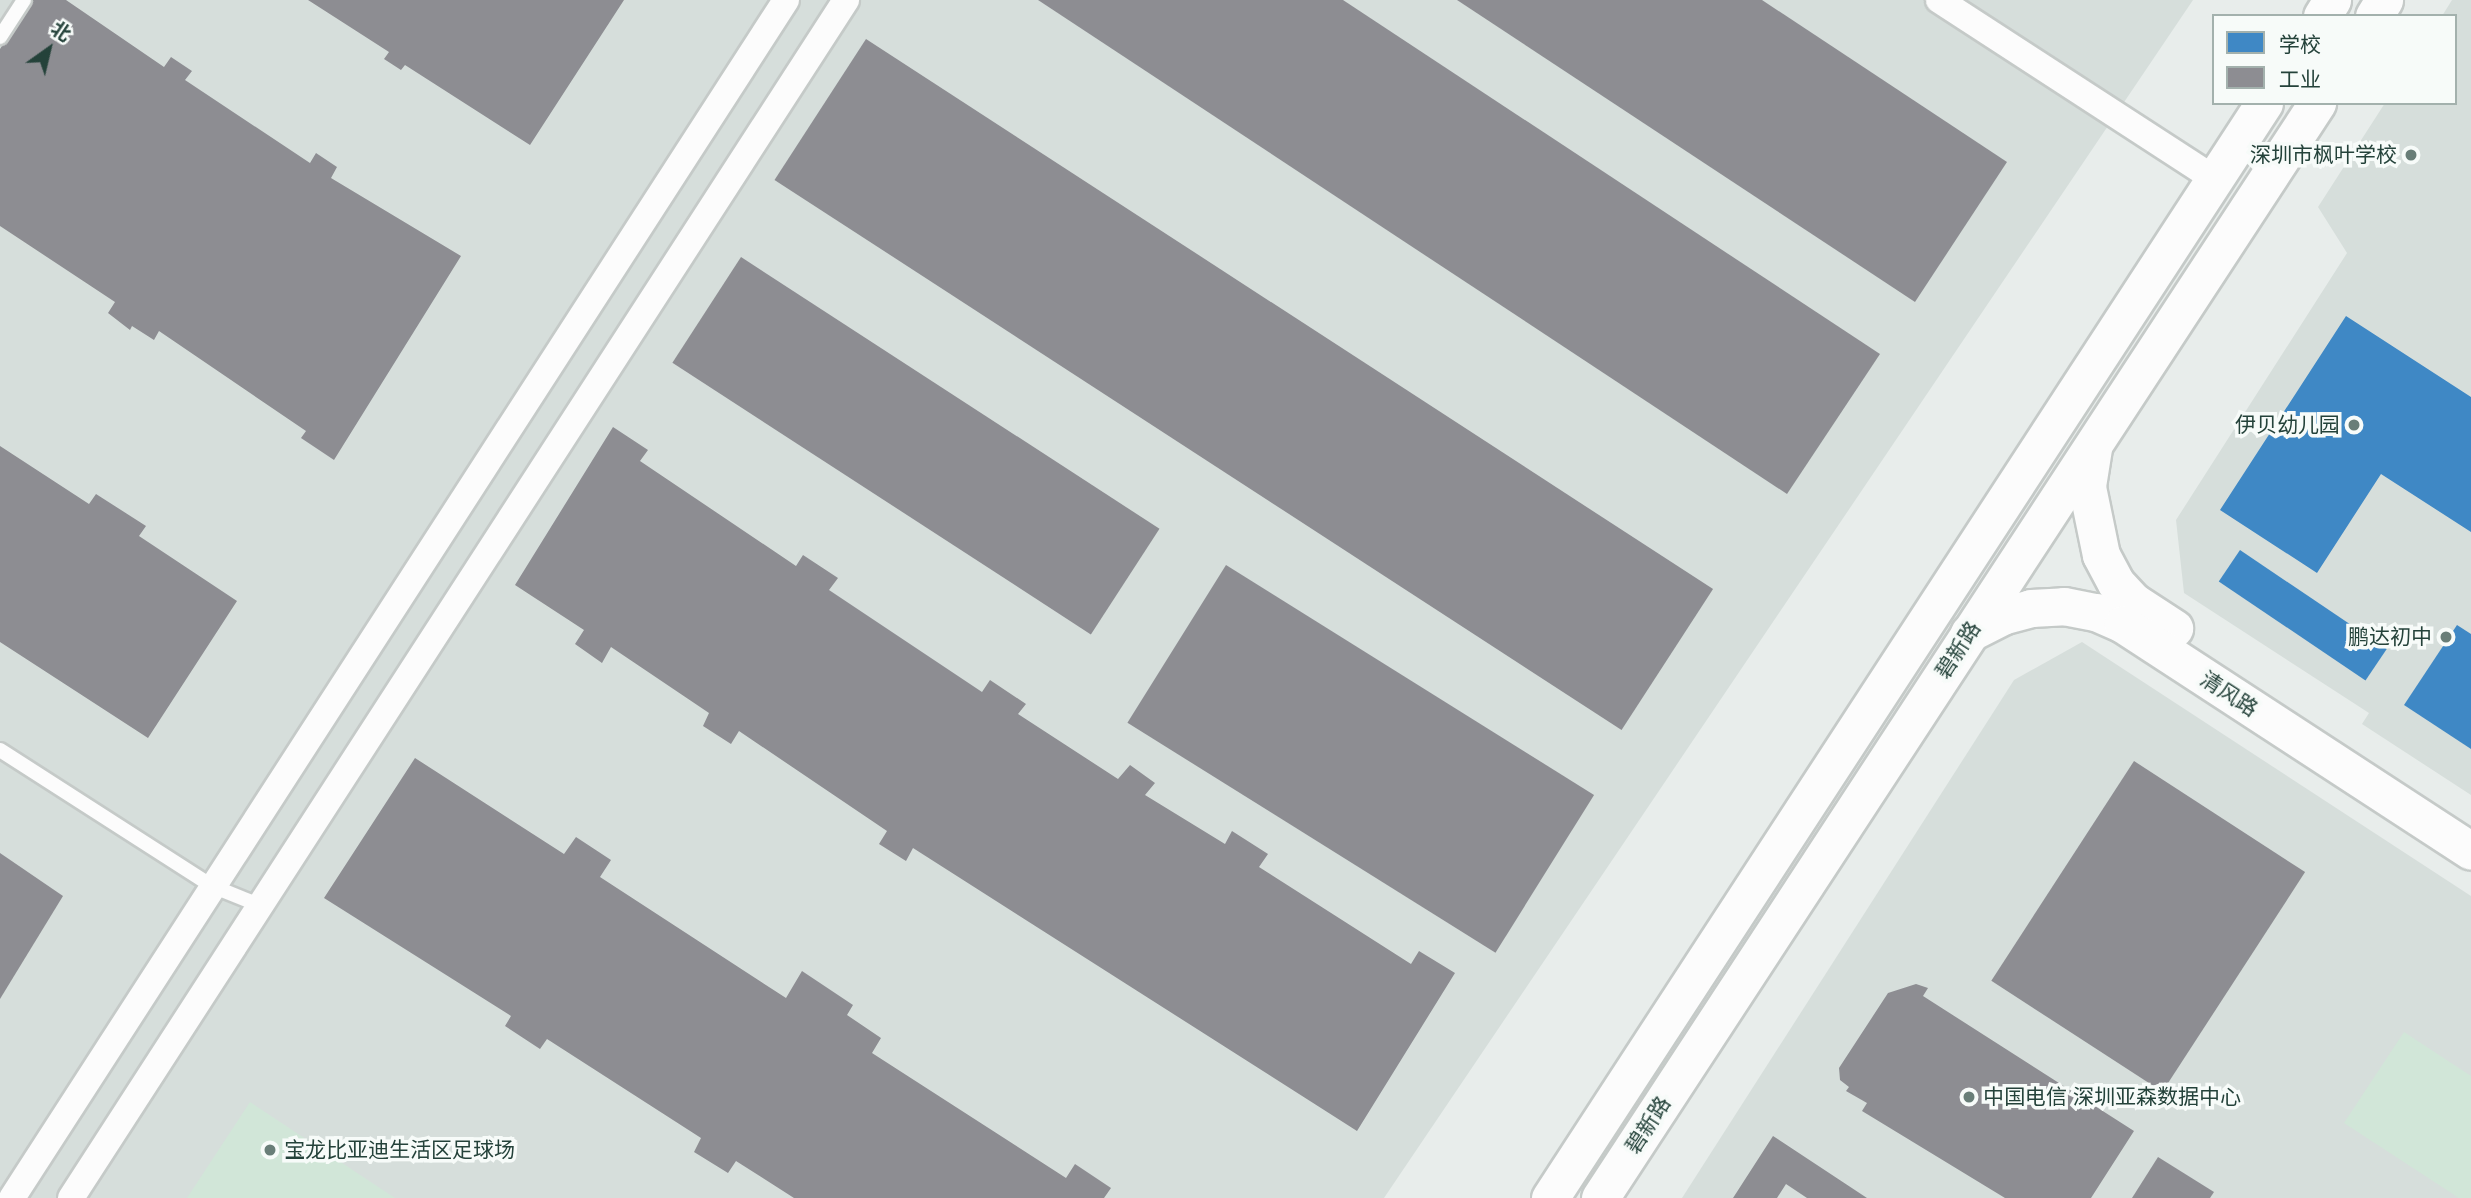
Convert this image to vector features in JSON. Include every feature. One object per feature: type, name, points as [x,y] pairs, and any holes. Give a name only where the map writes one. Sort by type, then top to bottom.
[{"type":"main road","name":"碧新路","points":[[1550,1198],[2263,105]]},
{"type":"main road","name":"碧新路","points":[[1600,1198],[2316,105]]},
{"type":"main road","name":"清风路","points":[[2094,443],[2087,487],[2091,523],[2106,564],[2134,602],[2471,822]]},
{"type":"main road","name":"清风路","points":[[1969,633],[2002,616],[2031,608],[2064,606],[2095,612],[2123,624],[2471,851]]},
{"type":"street","points":[[12,1198],[786,0]]},
{"type":"street","points":[[71,1198],[846,0]]},
{"type":"street","points":[[1939,0],[2215,179]]},
{"type":"lane","points":[[0,37],[24,0]]},
{"type":"lane","points":[[0,750],[212,886],[259,905]]},
{"type":"shaded area","points":[[0,0],[2193,0],[1384,1198],[0,1198]]},
{"type":"shaded area","name":"伊贝幼儿园","points":[[2452,0],[2471,0],[2471,795],[2362,724],[2369,713],[2184,593],[2176,520],[2347,253],[2318,207],[2384,105],[2457,105],[2457,14],[2443,14]]},
{"type":"shaded area","points":[[2082,642],[2471,896],[2471,1198],[1682,1198],[2014,680]]},
{"type":"green space","points":[[2404,1032],[2471,1076],[2471,1198],[2459,1198],[2344,1123]]},
{"type":"green space","name":"宝龙比亚迪生活区足球场","points":[[250,1102],[395,1198],[187,1198]]},
{"type":"building: 学校","points":[[2346,316],[2471,397],[2471,532],[2381,474],[2317,573],[2220,510]]},
{"type":"building: 学校","points":[[2240,550],[2387,649],[2365,680],[2219,582]]},
{"type":"building: 学校","points":[[2457,625],[2471,634],[2471,749],[2404,705]]},
{"type":"building: 工业","points":[[32,0],[66,0],[164,67],[171,57],[192,71],[185,80],[310,163],[316,153],[337,167],[331,178],[461,256],[334,460],[301,438],[306,431],[159,331],[154,340],[132,326],[130,330],[108,313],[115,302],[0,226],[0,49]]},
{"type":"building: 工业","points":[[308,0],[624,0],[530,145],[405,65],[401,70],[384,59],[389,52]]},
{"type":"building: 工业","points":[[1038,0],[1343,0],[1880,354],[1787,494]]},
{"type":"building: 工业","points":[[1457,0],[1762,0],[2007,162],[1915,302]]},
{"type":"building: 工业","points":[[866,39],[1713,589],[1622,730],[775,180]]},
{"type":"building: 工业","points":[[741,257],[1159,529],[1091,634],[672,363]]},
{"type":"building: 工业","points":[[613,427],[648,450],[640,461],[796,566],[803,555],[838,578],[829,590],[982,692],[990,680],[1026,704],[1018,714],[1118,779],[1130,765],[1155,783],[1145,795],[1225,844],[1232,831],[1268,854],[1259,867],[1411,964],[1419,951],[1455,973],[1357,1131],[913,848],[906,861],[879,844],[887,831],[739,731],[731,744],[703,726],[709,713],[611,647],[602,663],[575,644],[584,630],[515,585]]},
{"type":"building: 工业","points":[[0,446],[89,504],[96,494],[146,526],[139,536],[237,601],[148,738],[0,642]]},
{"type":"building: 工业","points":[[1226,565],[1594,795],[1495,953],[1127,723]]},
{"type":"building: 工业","points":[[415,758],[564,854],[576,837],[611,860],[600,877],[786,998],[802,971],[853,1005],[847,1015],[881,1038],[872,1053],[1066,1178],[1075,1164],[1111,1188],[1104,1198],[794,1198],[736,1161],[728,1173],[694,1152],[701,1138],[547,1039],[540,1049],[505,1026],[511,1016],[324,898]]},
{"type":"building: 工业","points":[[2134,761],[2305,872],[2162,1092],[1991,981]]},
{"type":"building: 工业","points":[[0,853],[63,896],[0,999]]},
{"type":"building: 工业","name":"中国电信 深圳亚森数据中心","points":[[1916,984],[1928,988],[1923,996],[2134,1131],[2091,1198],[2005,1198],[1862,1111],[1867,1103],[1846,1091],[1849,1087],[1840,1080],[1839,1068],[1888,993]]},
{"type":"building: 工业","points":[[1773,1136],[1867,1198],[1807,1198],[1786,1184],[1777,1198],[1733,1198]]},
{"type":"building: 工业","points":[[2158,1157],[2214,1192],[2210,1198],[2132,1198]]},
{"type":"place","name":"深圳市枫叶学校","points":[[2411,155]]},
{"type":"place","name":"伊贝幼儿园","points":[[2354,425]]},
{"type":"place","name":"鹏达初中","points":[[2446,637]]},
{"type":"place","name":"中国电信 深圳亚森数据中心","points":[[1969,1097]]},
{"type":"place","name":"宝龙比亚迪生活区足球场","points":[[270,1150]]}]
